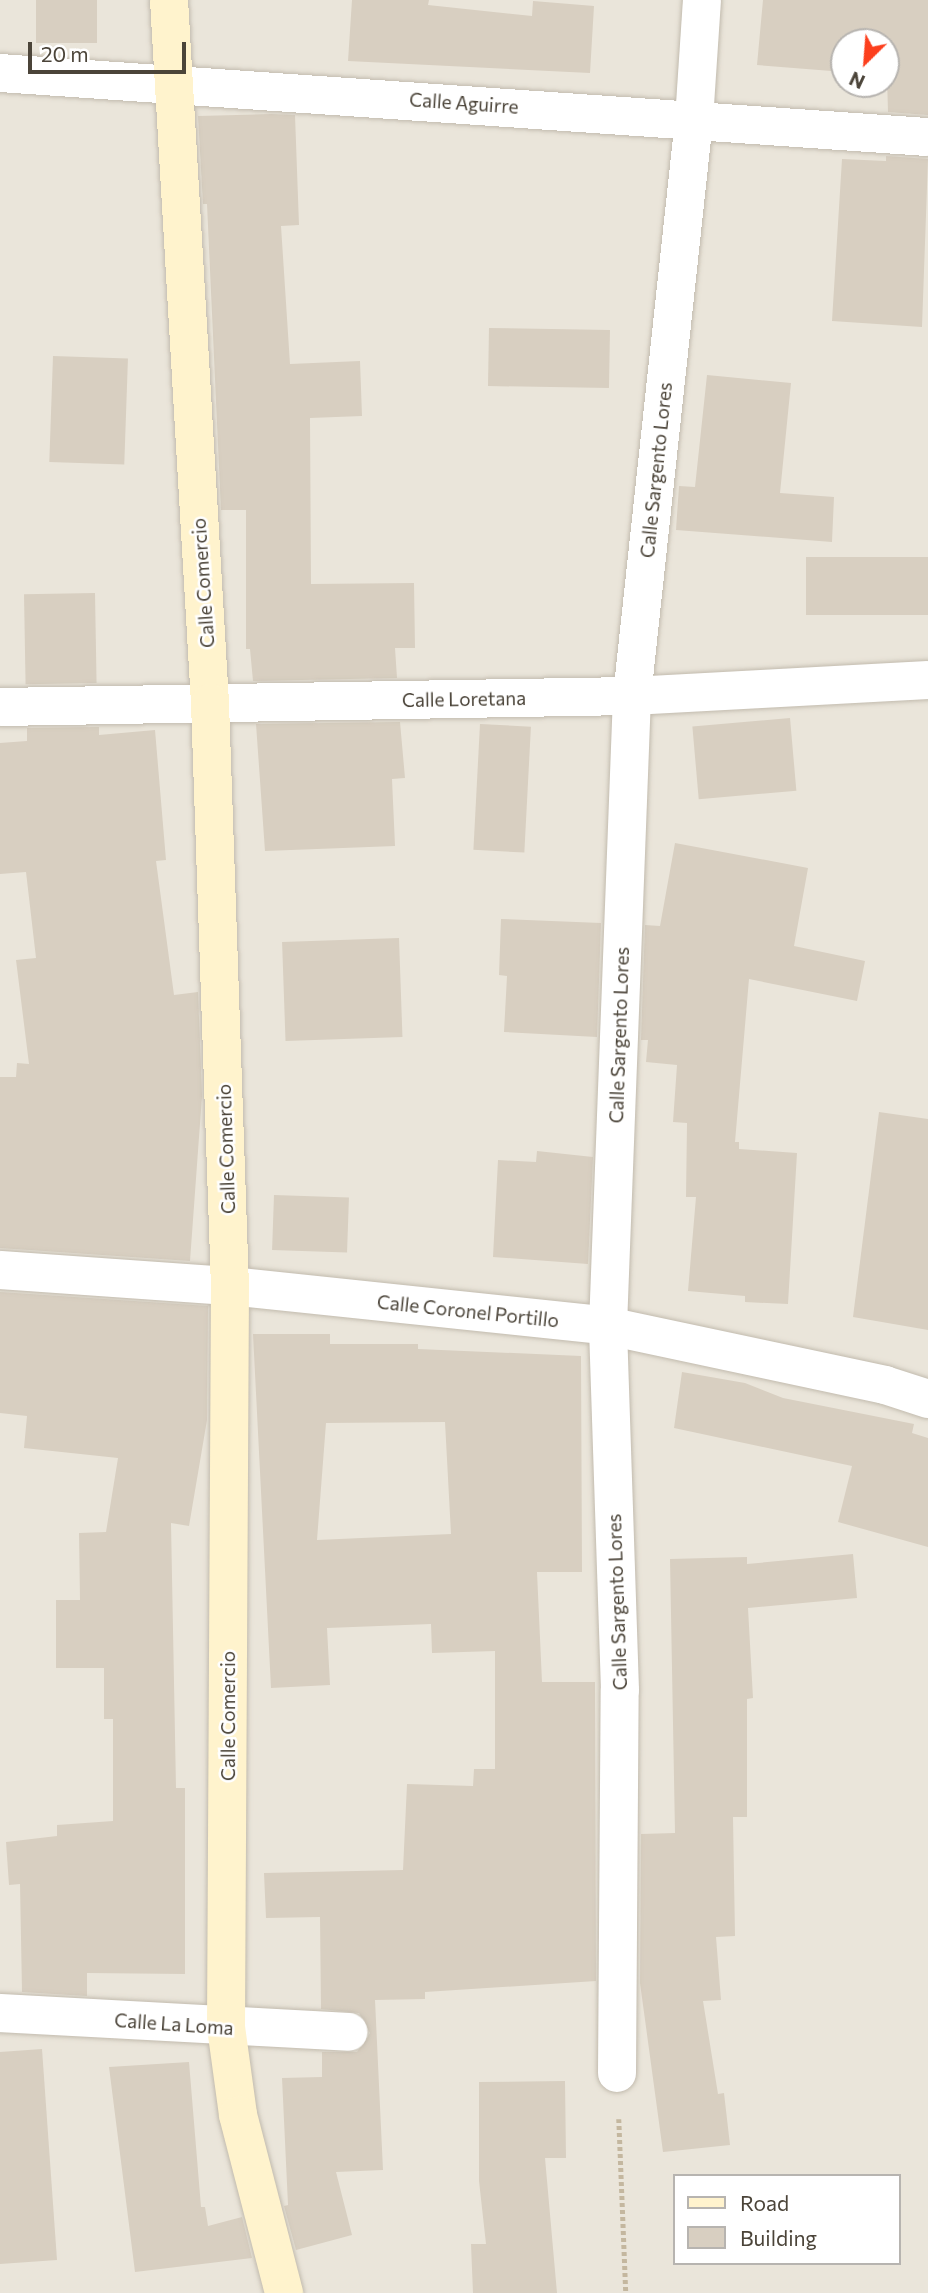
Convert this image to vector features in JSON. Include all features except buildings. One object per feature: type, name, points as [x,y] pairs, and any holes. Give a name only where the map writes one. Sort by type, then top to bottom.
[{"type":"street","name":"Calle Comercio","points":[[169,0],[171,81],[210,702],[230,1286],[226,2027],[239,2115],[285,2293]]},
{"type":"street","name":"Calle Sargento Lores","points":[[617,2073],[620,1690],[608,1326],[632,696],[694,120],[702,0]]},
{"type":"street","name":"Calle Aguirre","points":[[0,73],[171,81],[928,137]]},
{"type":"street","name":"Calle Loretana","points":[[0,707],[632,696],[928,680]]},
{"type":"street","name":"Calle Coronel Portillo","points":[[0,1270],[230,1286],[608,1326],[885,1385],[928,1399]]},
{"type":"street","name":"Calle La Loma","points":[[0,2013],[348,2032]]},
{"type":"path","points":[[617,2073],[626,2293]]},
{"type":"shaded area","points":[[0,0],[928,0],[928,2293],[0,2293]]}]
